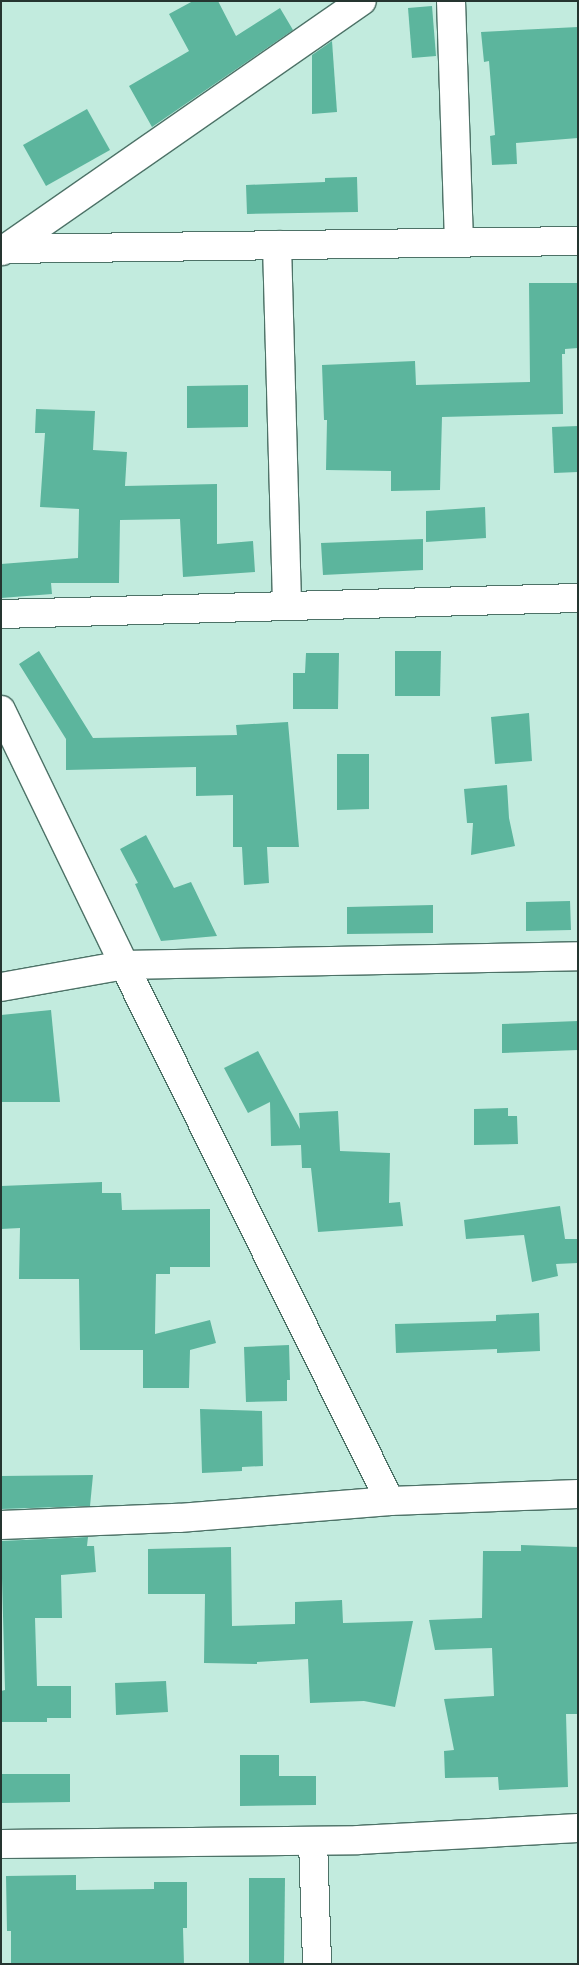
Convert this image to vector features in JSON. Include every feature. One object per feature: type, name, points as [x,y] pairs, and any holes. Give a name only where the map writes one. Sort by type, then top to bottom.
[{"type":"street","points":[[3,250],[362,1]]},
{"type":"street","points":[[451,1],[459,243]]},
{"type":"street","points":[[3,250],[578,241]]},
{"type":"street","points":[[277,245],[287,606]]},
{"type":"street","points":[[1,614],[578,598]]},
{"type":"street","points":[[1,710],[124,966],[390,1501]]},
{"type":"street","points":[[1,987],[124,966],[578,956]]},
{"type":"street","points":[[1,1525],[179,1518],[390,1501],[578,1494]]},
{"type":"street","points":[[1,1844],[314,1841],[578,1828]]},
{"type":"street","points":[[314,1841],[317,1964]]},
{"type":"building","points":[[193,1],[218,1],[236,36],[280,8],[293,30],[152,127],[129,86],[189,51],[169,14]]},
{"type":"building","points":[[432,6],[436,56],[412,58],[408,8]]},
{"type":"building","points":[[578,27],[578,138],[516,143],[517,164],[492,165],[490,136],[495,135],[489,61],[484,62],[481,32]]},
{"type":"building","points":[[332,41],[337,112],[312,114],[312,55]]},
{"type":"building","points":[[87,109],[110,150],[46,186],[23,145]]},
{"type":"building","points":[[357,177],[358,212],[247,214],[246,185],[325,182],[325,178]]},
{"type":"building","points":[[529,283],[578,283],[578,348],[565,349],[565,354],[562,354],[563,414],[442,417],[440,490],[391,491],[391,471],[326,470],[327,420],[324,420],[322,365],[415,361],[416,385],[530,382]]},
{"type":"building","points":[[248,385],[248,427],[187,428],[187,386]]},
{"type":"building","points":[[36,409],[95,411],[93,450],[127,452],[125,486],[217,484],[217,544],[253,541],[255,572],[183,577],[180,519],[120,520],[119,583],[51,583],[52,594],[1,598],[1,564],[78,558],[79,509],[40,507],[45,433],[35,433]]},
{"type":"building","points":[[578,426],[578,472],[554,473],[552,427]]},
{"type":"building","points":[[485,507],[486,538],[426,542],[426,511]]},
{"type":"building","points":[[423,539],[423,570],[323,575],[321,543]]},
{"type":"building","points":[[39,651],[93,738],[237,735],[236,725],[288,722],[299,847],[267,847],[269,883],[244,885],[242,847],[233,847],[233,795],[196,796],[196,767],[66,770],[66,739],[19,664]]},
{"type":"building","points":[[395,651],[441,651],[440,696],[395,696]]},
{"type":"building","points":[[306,653],[339,653],[338,709],[293,709],[293,673],[305,673]]},
{"type":"building","points":[[529,713],[532,761],[495,764],[491,717]]},
{"type":"building","points":[[337,754],[369,754],[369,809],[337,810]]},
{"type":"building","points":[[507,785],[509,818],[515,846],[471,855],[473,823],[467,823],[464,789]]},
{"type":"building","points":[[146,835],[174,888],[191,882],[217,936],[161,941],[135,884],[138,883],[120,849]]},
{"type":"building","points":[[570,901],[571,930],[526,931],[526,902]]},
{"type":"building","points":[[433,905],[433,933],[347,934],[347,907]]},
{"type":"building","points":[[51,1010],[60,1102],[1,1102],[1,1015]]},
{"type":"building","points":[[578,1021],[578,1050],[502,1053],[502,1024]]},
{"type":"building","points":[[258,1051],[300,1129],[299,1113],[338,1111],[340,1151],[390,1153],[389,1203],[400,1202],[403,1226],[318,1232],[311,1168],[302,1168],[301,1145],[271,1146],[270,1102],[248,1113],[224,1068]]},
{"type":"building","points":[[508,1108],[508,1116],[517,1116],[518,1144],[474,1145],[474,1109]]},
{"type":"building","points":[[102,1182],[102,1193],[121,1193],[122,1210],[210,1209],[210,1267],[170,1267],[170,1274],[156,1274],[155,1334],[210,1320],[216,1343],[190,1350],[189,1388],[143,1388],[143,1350],[80,1350],[79,1279],[19,1279],[20,1228],[1,1229],[1,1186]]},
{"type":"building","points":[[560,1206],[565,1239],[578,1239],[578,1263],[556,1264],[558,1276],[532,1282],[524,1235],[466,1239],[464,1220]]},
{"type":"building","points":[[539,1313],[540,1351],[497,1353],[497,1349],[396,1353],[395,1324],[496,1321],[496,1315]]},
{"type":"building","points":[[289,1345],[290,1380],[287,1380],[287,1401],[246,1402],[244,1347]]},
{"type":"building","points":[[200,1409],[262,1411],[263,1466],[242,1467],[242,1471],[202,1473]]},
{"type":"building","points":[[93,1475],[90,1506],[1,1509],[1,1476]]},
{"type":"building","points":[[88,1537],[87,1546],[94,1546],[96,1572],[61,1575],[62,1618],[35,1618],[37,1686],[71,1686],[71,1718],[47,1718],[47,1722],[1,1722],[1,1691],[5,1690],[1,1541]]},
{"type":"building","points":[[521,1545],[578,1547],[578,1714],[566,1714],[568,1787],[499,1790],[498,1777],[445,1778],[444,1751],[454,1750],[444,1699],[494,1696],[492,1648],[435,1650],[429,1620],[482,1618],[483,1551],[521,1551]]},
{"type":"building","points":[[231,1547],[232,1626],[295,1624],[295,1602],[342,1600],[343,1623],[413,1621],[395,1707],[364,1701],[310,1703],[308,1659],[257,1662],[257,1664],[204,1663],[205,1594],[148,1594],[148,1549]]},
{"type":"building","points":[[166,1681],[168,1712],[116,1715],[115,1683]]},
{"type":"building","points":[[240,1755],[279,1755],[279,1776],[316,1776],[316,1805],[240,1806]]},
{"type":"building","points":[[2,1774],[70,1774],[70,1802],[1,1803]]},
{"type":"building","points":[[76,1875],[76,1890],[154,1889],[154,1882],[187,1882],[187,1928],[183,1928],[184,1964],[11,1964],[11,1931],[7,1931],[6,1876]]},
{"type":"building","points":[[249,1878],[285,1878],[284,1964],[249,1964]]}]
